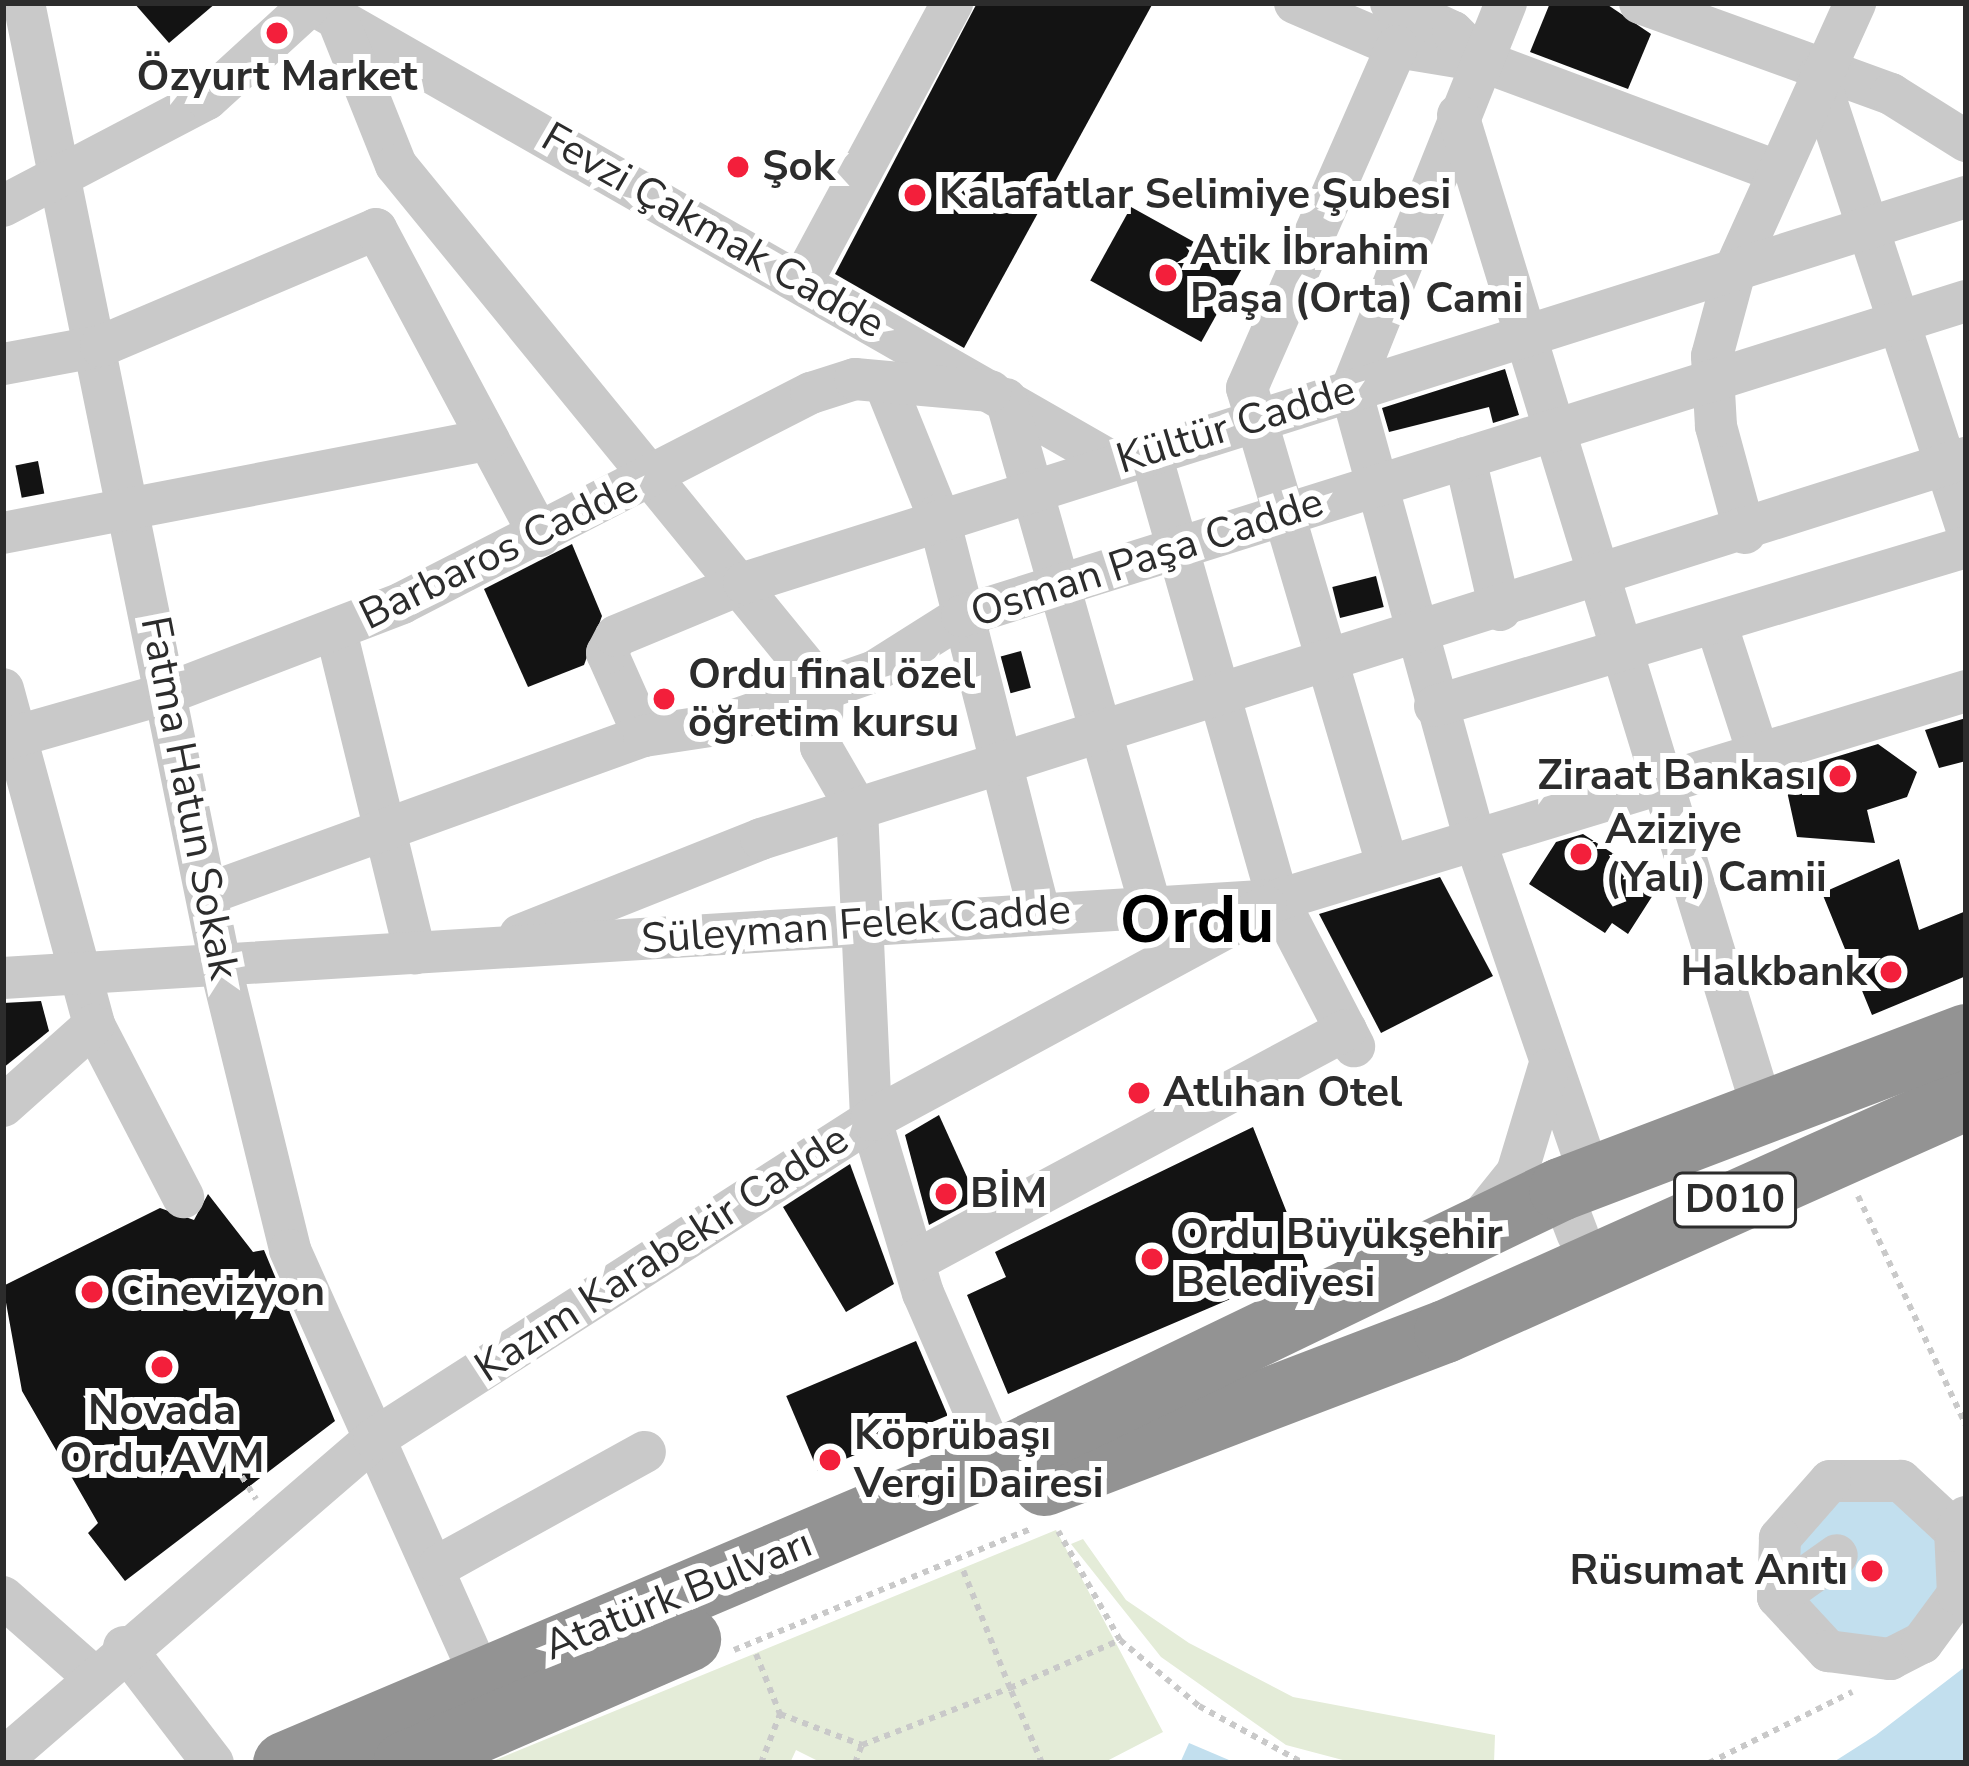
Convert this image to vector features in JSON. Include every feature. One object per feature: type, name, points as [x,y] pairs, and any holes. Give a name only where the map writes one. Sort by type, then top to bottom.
[{"type":"highway","name":"Atatürk Bulvarı","points":[[284,1763],[481,1674],[996,1461],[1460,1244],[1550,1175],[1763,1112],[1966,1035]]},
{"type":"highway","name":"D010","points":[[1818,1176],[1966,1098]]},
{"type":"highway","points":[[1763,1112],[1818,1176]]},
{"type":"highway","name":"Atatürk Bulvarı","points":[[404,1763],[1143,1442],[1445,1330],[1642,1241],[1818,1176]]},
{"type":"street","name":"Fatma Hatun Sokak","points":[[24,3],[101,346],[220,964],[290,1250],[374,1439],[440,1565],[481,1674]]},
{"type":"street","points":[[803,280],[952,3]]},
{"type":"street","points":[[1295,3],[1397,47],[1483,61],[1777,171]]},
{"type":"street","points":[[1391,3],[1453,32],[1483,61]]},
{"type":"street","points":[[1506,3],[1351,390],[1415,637],[1548,1070],[1550,1175]]},
{"type":"street","points":[[1640,3],[1817,76],[1891,94],[1966,141]]},
{"type":"street","points":[[1745,532],[1714,382],[1736,267],[1817,76],[1855,3]]},
{"type":"street","points":[[3,206],[220,90],[320,9],[396,165],[744,583],[823,688],[821,746],[857,809],[868,925],[871,1120],[919,1277],[996,1461]]},
{"type":"street","name":"Fevzi Çakmak Cadde","points":[[320,9],[998,395],[1132,457]]},
{"type":"street","points":[[1387,864],[1322,665],[1286,513],[1247,388],[1397,47]]},
{"type":"street","points":[[1817,76],[1863,227],[1954,461],[1966,527]]},
{"type":"street","points":[[1458,115],[1617,652],[1763,1112]]},
{"type":"street","name":"Kültür Cadde","points":[[644,736],[608,653],[616,636],[744,583],[938,515],[1025,493],[1966,197]]},
{"type":"street","points":[[3,364],[101,346],[376,229],[540,536]]},
{"type":"street","name":"Osman Paşa Cadde","points":[[207,894],[644,736],[723,724],[875,671],[962,616],[1059,583],[1173,551],[1373,484],[1552,436],[1966,302]]},
{"type":"street","name":"Barbaros Cadde","points":[[8,738],[168,693],[336,631],[540,536],[811,393],[855,379],[998,395]]},
{"type":"street","points":[[885,384],[938,515],[1040,914]]},
{"type":"street","points":[[998,395],[1025,493],[1059,583],[1096,736],[1151,908]]},
{"type":"street","points":[[3,533],[488,440]]},
{"type":"street","points":[[919,1277],[1350,1038],[1278,900],[1173,551],[1132,457]]},
{"type":"street","points":[[1465,458],[1500,610]]},
{"type":"street","points":[[488,948],[857,809],[1596,582],[1954,461]]},
{"type":"street","points":[[1436,706],[1966,547]]},
{"type":"street","points":[[1716,622],[1760,758]]},
{"type":"street","points":[[336,631],[382,834],[415,953]]},
{"type":"street","points":[[3,689],[8,738],[94,1025],[182,1197]]},
{"type":"street","name":"Süleyman Felek Cadde","points":[[3,977],[1278,900],[1659,782],[1760,758],[1966,691]]},
{"type":"street","name":"Kazım Karabekir Cadde","points":[[3,1759],[124,1647],[374,1439],[871,1120],[1278,900]]},
{"type":"street","points":[[3,1106],[94,1025]]},
{"type":"street","points":[[1460,1244],[1517,1173],[1548,1070]]},
{"type":"street","points":[[440,1565],[645,1452]]},
{"type":"street","points":[[1830,1481],[1901,1481],[1961,1524],[1958,1594],[1922,1643],[1890,1659],[1828,1652],[1783,1595],[1780,1538],[1830,1481]]},
{"type":"street","points":[[1783,1595],[1838,1555]]},
{"type":"street","points":[[3,1597],[94,1678]]},
{"type":"street","points":[[124,1647],[213,1763]]},
{"type":"path","points":[[1818,1176],[1966,1426]]},
{"type":"path","points":[[229,1456],[272,1524]]},
{"type":"path","points":[[1058,1531],[1120,1640],[1199,1706],[1303,1763]]},
{"type":"path","points":[[963,1570],[1042,1763]]},
{"type":"path","points":[[780,1714],[862,1745],[1120,1640]]},
{"type":"path","points":[[756,1654],[780,1714],[761,1763]]},
{"type":"path","points":[[1709,1763],[1819,1715],[1890,1659]]},
{"type":"path","points":[[855,1763],[862,1745]]},
{"type":"green space","points":[[1056,1530],[1163,1732],[1103,1763],[822,1763],[796,1750],[790,1763],[488,1763]]},
{"type":"green space","points":[[1083,1539],[1126,1600],[1189,1643],[1293,1697],[1495,1735],[1494,1763],[1354,1763],[1286,1745],[1161,1657],[1071,1544]]},
{"type":"water","points":[[1821,1498],[1923,1502],[1953,1578],[1904,1645],[1822,1639],[1788,1541]]},
{"type":"water","points":[[1966,1666],[1966,1763],[1832,1763],[1876,1735]]},
{"type":"water","points":[[1189,1743],[1236,1763],[1180,1763]]},
{"type":"building","points":[[134,3],[216,3],[169,43]]},
{"type":"building","points":[[977,3],[1153,3],[964,348],[835,274]]},
{"type":"building","points":[[1550,3],[1605,3],[1651,34],[1628,89],[1530,52]]},
{"type":"building","name":"Atik İbrahim Paşa (Orta) Cami","points":[[1131,207],[1242,269],[1201,342],[1090,280]]},
{"type":"building","points":[[1505,369],[1519,415],[1493,423],[1489,407],[1389,432],[1382,408]]},
{"type":"building","points":[[38,461],[44,493],[22,498],[15,465]]},
{"type":"building","points":[[572,544],[602,616],[584,665],[528,687],[484,589]]},
{"type":"building","points":[[1376,576],[1384,607],[1340,618],[1332,587]]},
{"type":"building","points":[[1021,651],[1031,688],[1011,693],[1001,656]]},
{"type":"building","points":[[1966,718],[1966,761],[1939,768],[1925,730]]},
{"type":"building","name":"Ziraat Bankası","points":[[1878,744],[1917,772],[1907,797],[1867,810],[1875,843],[1797,837],[1783,773]]},
{"type":"building","name":"Aziziye (Yalı) Camii","points":[[1583,834],[1660,884],[1628,934],[1612,923],[1605,933],[1529,884],[1556,842]]},
{"type":"building","points":[[1899,859],[1919,930],[1966,911],[1966,976],[1872,1015],[1822,893]]},
{"type":"building","points":[[1440,877],[1493,976],[1381,1033],[1319,914]]},
{"type":"building","points":[[41,1001],[49,1031],[3,1068],[3,1003]]},
{"type":"building","points":[[939,1115],[977,1199],[929,1225],[905,1135]]},
{"type":"building","name":"Ordu Büyükşehir Belediyesi","points":[[1253,1127],[1308,1266],[1008,1394],[967,1295],[1006,1277],[995,1252]]},
{"type":"building","points":[[850,1164],[894,1284],[846,1312],[783,1207]]},
{"type":"building","name":"Novada Ordu AVM","points":[[208,1194],[253,1252],[264,1250],[335,1421],[125,1581],[88,1533],[98,1523],[22,1391],[3,1286],[160,1208],[194,1220]]},
{"type":"building","points":[[916,1341],[948,1416],[818,1471],[786,1396]]},
{"type":"place","name":"Özyurt Market","points":[[277,33]]},
{"type":"place","name":"Şok","points":[[738,167]]},
{"type":"place","name":"Kalafatlar Selimiye Şubesi","points":[[915,195]]},
{"type":"place","name":"Atik İbrahim Paşa (Orta) Cami","points":[[1166,275]]},
{"type":"place","name":"Ordu final özel öğretim kursu","points":[[664,699]]},
{"type":"place","name":"Ziraat Bankası","points":[[1840,776]]},
{"type":"place","name":"Aziziye (Yalı) Camii","points":[[1581,854]]},
{"type":"place","name":"Halkbank","points":[[1891,972]]},
{"type":"place","name":"Atlıhan Otel","points":[[1139,1093]]},
{"type":"place","name":"BİM","points":[[946,1194]]},
{"type":"place","name":"Ordu Büyükşehir Belediyesi","points":[[1152,1259]]},
{"type":"place","name":"Cinevizyon","points":[[92,1292]]},
{"type":"place","name":"Novada Ordu AVM","points":[[162,1367]]},
{"type":"place","name":"Köprübaşı Vergi Dairesi","points":[[830,1460]]},
{"type":"place","name":"Rüsumat Anıtı","points":[[1872,1571]]},
{"type":"district","name":"Ordu","points":[[1197,921]]}]
